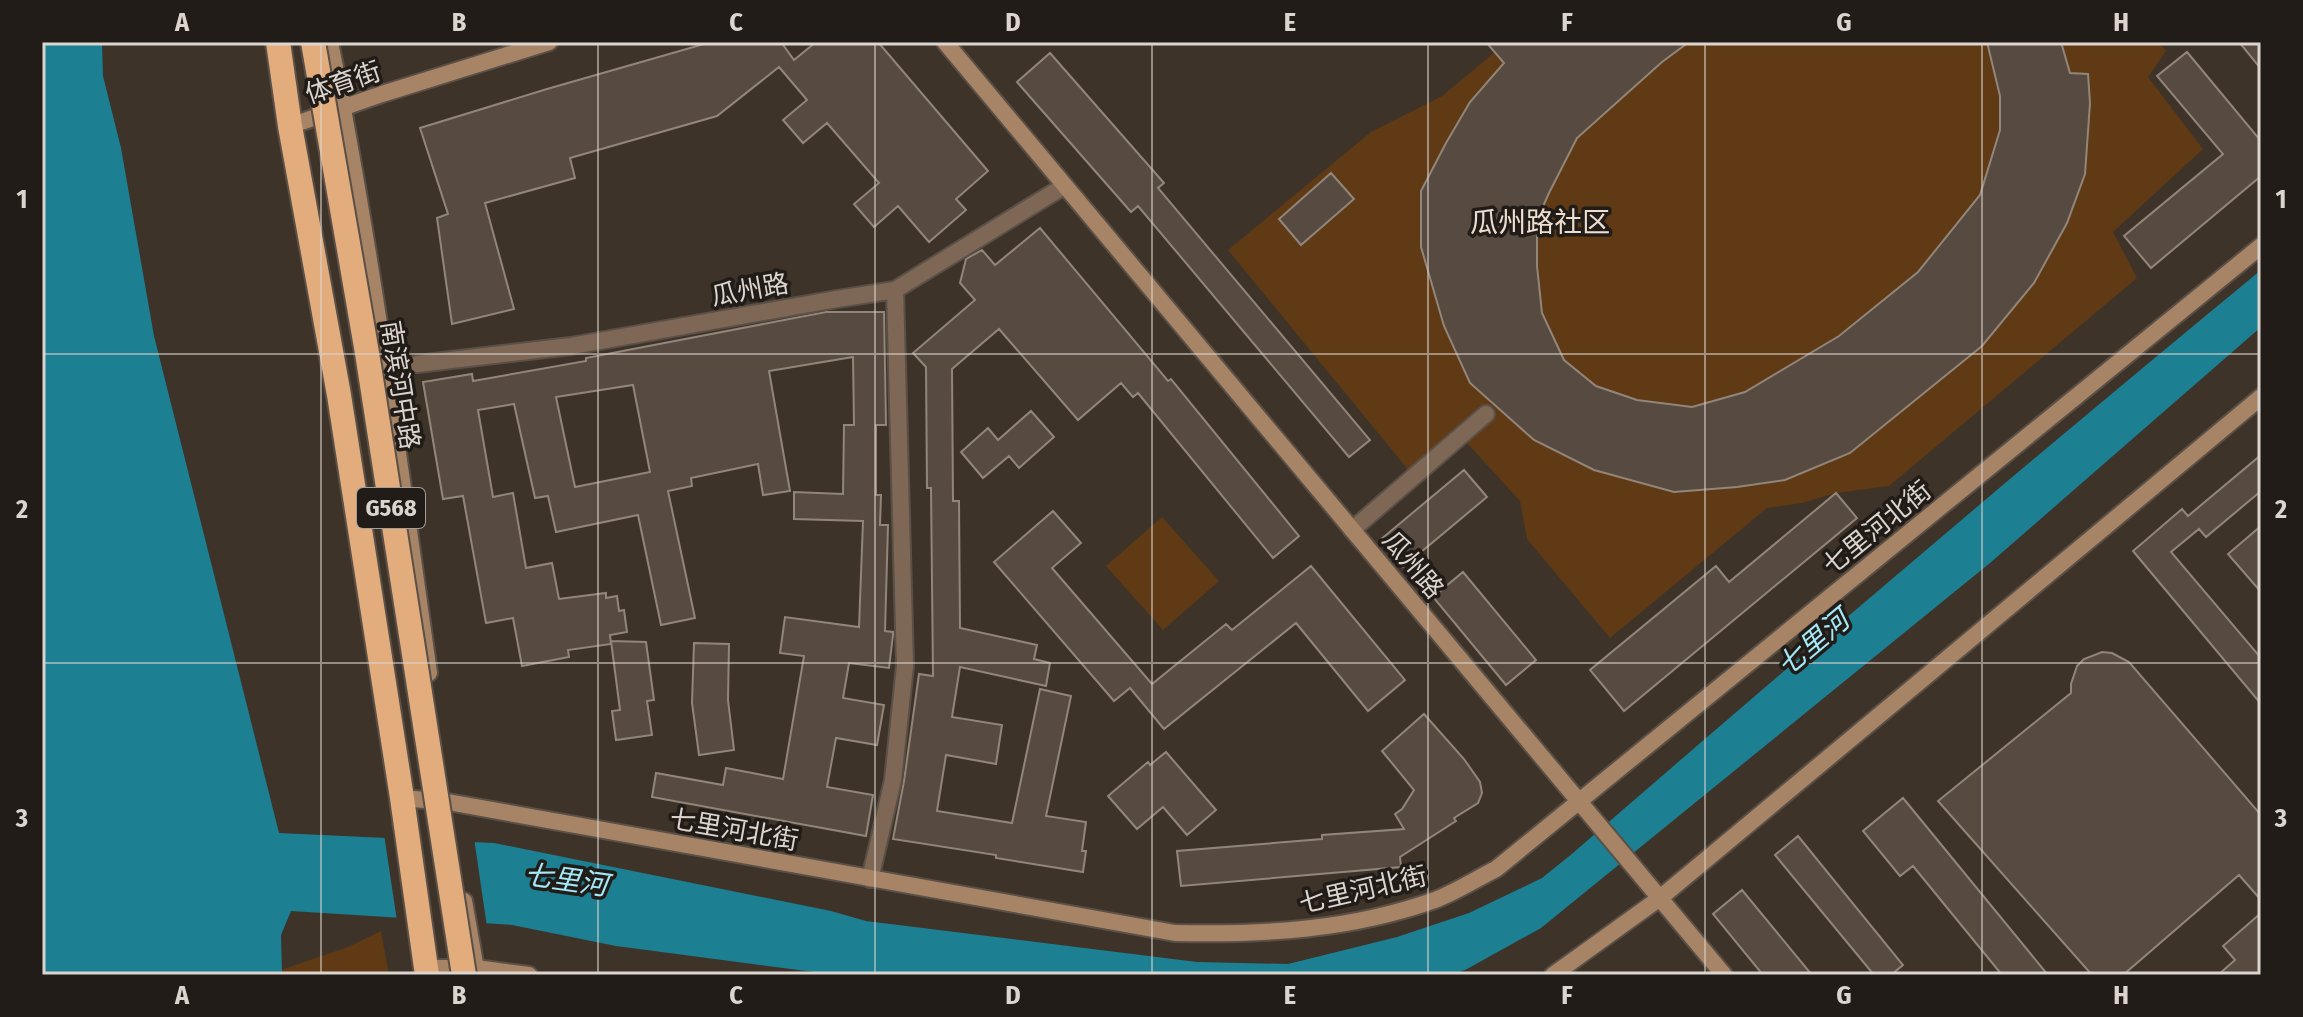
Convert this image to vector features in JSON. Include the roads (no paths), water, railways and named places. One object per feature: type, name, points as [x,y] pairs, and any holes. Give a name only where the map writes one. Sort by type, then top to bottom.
[{"type":"highway","name":"G568","points":[[278,42],[341,411],[404,807],[426,972]]},
{"type":"highway","name":"南滨河中路","points":[[313,42],[472,973]]},
{"type":"street","name":"南滨河中路","points":[[330,42],[385,364],[451,828],[472,943],[472,973]]},
{"type":"street","name":"体育街","points":[[290,126],[549,42]]},
{"type":"street","name":"瓜州路","points":[[945,42],[1724,975]]},
{"type":"street","name":"瓜州路","points":[[417,364],[571,346],[895,290],[1064,186]]},
{"type":"street","name":"七里河北街","points":[[404,807],[448,802],[1175,933],[1240,935],[1321,928],[1380,916],[1437,899],[1496,869],[2261,246]]},
{"type":"street","points":[[870,879],[893,780],[905,666],[895,290]]},
{"type":"street","points":[[1553,975],[1660,898],[2261,397]]},
{"type":"street","points":[[1352,530],[1486,414]]},
{"type":"street","points":[[426,972],[529,975]]},
{"type":"water","name":"七里河","points":[[42,42],[102,42],[103,76],[121,148],[154,336],[279,833],[494,843],[831,911],[866,921],[1197,962],[1288,964],[1397,937],[1469,913],[1542,878],[1573,853],[1915,559],[2261,270],[2261,327],[1990,563],[1541,928],[1451,975],[837,975],[616,946],[512,925],[291,911],[281,935],[282,975],[42,975]]},
{"type":"district","name":"瓜州路社区","points":[[1540,222]]}]
